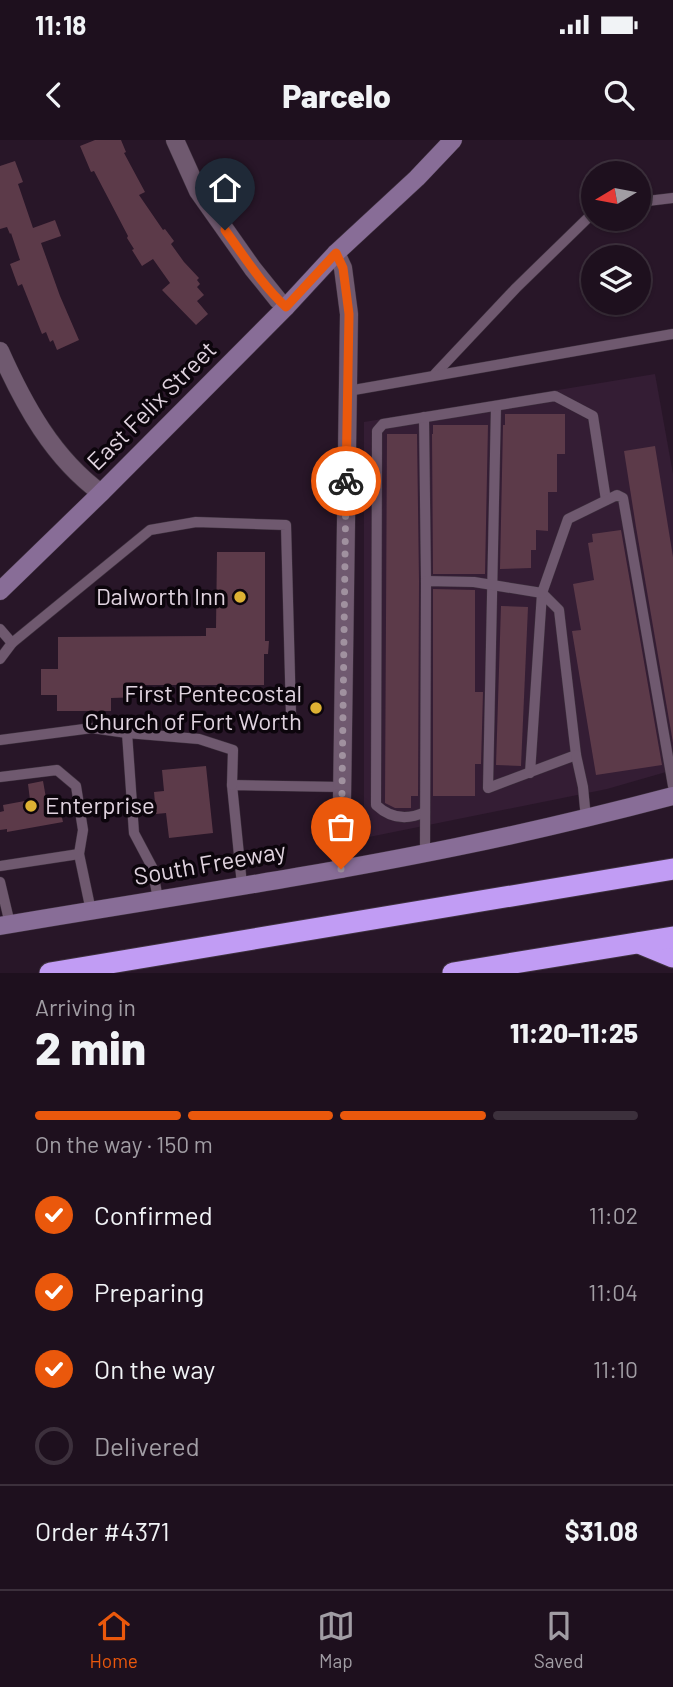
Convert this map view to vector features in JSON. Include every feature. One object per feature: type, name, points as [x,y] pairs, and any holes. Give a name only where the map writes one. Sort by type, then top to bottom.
[{"type":"highway","points":[[50,973],[673,869]]},
{"type":"highway","points":[[453,973],[673,937]]},
{"type":"highway","points":[[639,943],[673,957]]},
{"type":"main road","name":"East Felix Street","points":[[0,591],[286,307],[336,253],[417,178],[453,140]]},
{"type":"main road","name":"South Freeway","points":[[5,925],[425,853],[586,819],[673,796]]},
{"type":"street","points":[[175,140],[198,191],[253,269],[286,307]]},
{"type":"street","points":[[336,253],[343,268],[349,314],[341,869]]},
{"type":"street","points":[[0,351],[36,422],[60,454],[101,493]]},
{"type":"lane","points":[[651,201],[673,198]]},
{"type":"lane","points":[[435,374],[516,288],[581,225]]},
{"type":"lane","points":[[348,391],[673,334]]},
{"type":"lane","points":[[425,812],[411,818],[384,813],[376,805],[377,431],[383,424],[555,396],[593,416],[606,500]]},
{"type":"lane","points":[[496,406],[488,788],[576,755]]},
{"type":"lane","points":[[424,417],[425,853]]},
{"type":"lane","points":[[530,773],[542,593],[568,519],[617,495],[622,498],[673,786]]},
{"type":"lane","points":[[0,659],[12,643],[150,530],[196,522],[286,525],[291,715]]},
{"type":"lane","points":[[425,581],[474,582],[542,593],[559,610],[586,819]]},
{"type":"lane","points":[[0,629],[12,643]]},
{"type":"lane","points":[[0,740],[92,728],[199,739],[233,750],[232,785],[242,885]]},
{"type":"lane","points":[[127,733],[134,833],[152,867],[158,899]]},
{"type":"lane","points":[[0,777],[57,770],[76,786],[83,830],[79,854],[91,911]]},
{"type":"lane","points":[[232,785],[342,787]]},
{"type":"lane","points":[[0,866],[79,854]]},
{"type":"lane","points":[[0,882],[5,925]]},
{"type":"shaded area","points":[[655,374],[673,474],[673,770],[607,789],[364,838],[364,422]]},
{"type":"building","points":[[95,140],[121,140],[126,152],[124,153],[145,192],[139,195],[174,241],[171,244],[184,262],[199,278],[197,280],[200,284],[197,287],[204,295],[197,301],[208,314],[196,325],[162,290],[170,283],[153,259],[142,266],[132,250],[134,249],[128,236],[94,171],[91,172],[80,146]]},
{"type":"building","points":[[15,161],[23,182],[18,184],[33,228],[55,220],[61,236],[41,243],[79,340],[57,350],[46,332],[42,334],[22,284],[18,286],[10,264],[20,260],[11,233],[7,227],[0,229],[0,166]]},
{"type":"building","points":[[505,414],[565,414],[565,454],[557,454],[557,492],[548,492],[548,531],[536,530],[536,550],[531,550],[531,568],[500,569]]},
{"type":"building","points":[[433,425],[488,425],[485,574],[433,574]]},
{"type":"building","points":[[387,434],[417,434],[418,796],[411,796],[411,808],[395,808],[385,803]]},
{"type":"building","points":[[655,446],[673,557],[673,743],[624,451]]},
{"type":"building","points":[[621,530],[662,765],[596,775],[572,631],[581,630],[573,584],[594,580],[588,543],[593,542],[592,534]]},
{"type":"building","name":"Dalworth Inn","points":[[217,552],[265,552],[265,641],[269,641],[268,654],[264,654],[264,685],[143,685],[143,697],[111,698],[111,711],[57,711],[57,695],[41,695],[41,669],[58,669],[58,637],[206,636],[206,628],[216,628]]},
{"type":"building","points":[[433,589],[475,590],[475,692],[483,692],[481,764],[475,764],[475,796],[433,796]]},
{"type":"building","points":[[501,606],[528,607],[521,766],[496,765]]},
{"type":"building","points":[[206,766],[213,833],[169,838],[166,813],[156,814],[154,792],[164,791],[162,770]]},
{"type":"building","name":"Enterprise","points":[[43,781],[46,798],[57,796],[63,822],[7,832],[7,829],[0,830],[0,812],[4,811],[3,805],[30,800],[28,784]]},
{"type":"way so far","points":[[341,869],[346,481]]},
{"type":"place","name":"Dalworth Inn","points":[[240,597]]},
{"type":"place","name":"First Pentecostal Church of Fort Worth","points":[[316,708]]},
{"type":"place","name":"Enterprise","points":[[31,806]]},
{"type":"route","points":[[225,230],[253,269],[286,307],[336,253],[343,268],[349,314],[346,481]]}]
